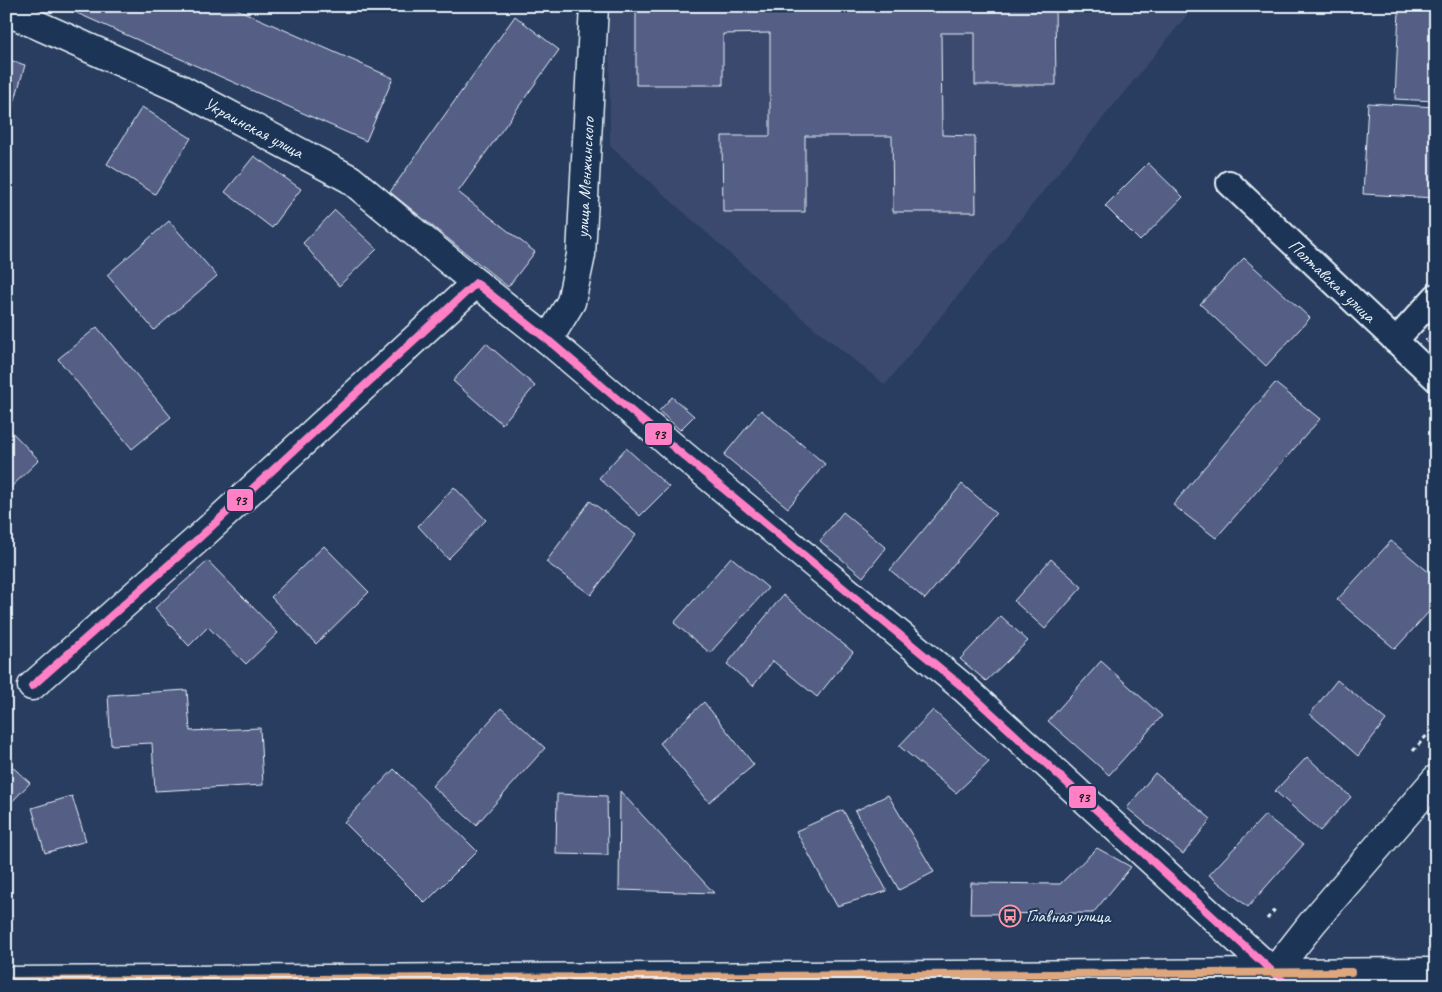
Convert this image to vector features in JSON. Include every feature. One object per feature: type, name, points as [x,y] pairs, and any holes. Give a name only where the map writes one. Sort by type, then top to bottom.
[{"type":"street","name":"улица Менжинского","points":[[548,340],[571,302],[581,255],[594,6]]},
{"type":"street","name":"Украинская улица","points":[[6,11],[179,88],[350,180],[548,340],[684,456],[965,689],[1280,979]]},
{"type":"street","points":[[32,686],[200,538],[476,283]]},
{"type":"street","points":[[1280,979],[1313,922],[1436,779]]},
{"type":"street","points":[[6,981],[1280,979],[1436,972]]},
{"type":"lane","name":"Полтавская улица","points":[[1229,182],[1436,379]]},
{"type":"lane","points":[[1395,341],[1436,296]]},
{"type":"shaded area","points":[[609,6],[1192,6],[1192,9],[885,385],[797,314],[610,146]]},
{"type":"building","points":[[61,6],[230,6],[393,78],[366,141]]},
{"type":"building","points":[[636,6],[1055,6],[1056,85],[975,85],[975,33],[941,33],[942,135],[975,136],[976,212],[893,212],[892,136],[805,136],[805,212],[723,212],[722,136],[770,136],[770,33],[723,34],[723,85],[636,85]]},
{"type":"building","points":[[1399,10],[1436,12],[1436,101],[1395,99]]},
{"type":"building","points":[[515,16],[559,50],[458,192],[535,252],[508,287],[390,192]]},
{"type":"building","points":[[6,59],[25,65],[11,114],[6,112]]},
{"type":"building","points":[[1368,103],[1436,107],[1436,198],[1363,194]]},
{"type":"building","points":[[142,107],[191,138],[155,194],[107,164]]},
{"type":"building","points":[[254,156],[301,189],[272,228],[225,192]]},
{"type":"building","points":[[1148,163],[1183,197],[1140,241],[1105,206]]},
{"type":"building","points":[[335,210],[377,249],[339,286],[303,243]]},
{"type":"building","points":[[169,221],[217,276],[154,330],[107,275]]},
{"type":"building","points":[[1244,258],[1310,318],[1266,366],[1200,304]]},
{"type":"building","points":[[97,327],[171,417],[132,449],[58,359]]},
{"type":"building","points":[[1436,329],[1436,350],[1425,340]]},
{"type":"building","points":[[486,343],[535,386],[502,424],[453,381]]},
{"type":"building","points":[[1275,383],[1320,419],[1216,538],[1173,505]]},
{"type":"building","points":[[672,397],[694,416],[680,430],[659,411]]},
{"type":"building","points":[[761,410],[825,464],[788,508],[724,455]]},
{"type":"building","points":[[6,426],[39,460],[6,492]]},
{"type":"building","points":[[626,448],[669,487],[640,516],[599,478]]},
{"type":"building","points":[[962,484],[996,513],[925,599],[890,570]]},
{"type":"building","points":[[454,487],[486,520],[448,559],[418,526]]},
{"type":"building","points":[[590,501],[636,535],[591,595],[546,562]]},
{"type":"building","points":[[843,512],[886,548],[863,577],[820,541]]},
{"type":"building","points":[[1391,541],[1436,578],[1436,604],[1395,649],[1337,600]]},
{"type":"building","points":[[324,546],[369,592],[316,644],[271,597]]},
{"type":"building","points":[[731,557],[768,588],[710,653],[674,623]]},
{"type":"building","points":[[1051,559],[1082,587],[1045,629],[1014,601]]},
{"type":"building","points":[[208,561],[278,633],[246,664],[208,627],[189,646],[155,608]]},
{"type":"building","points":[[783,595],[853,652],[817,697],[773,661],[753,686],[727,664]]},
{"type":"building","points":[[1001,616],[1028,641],[986,681],[960,659]]},
{"type":"building","points":[[1101,661],[1162,716],[1109,775],[1048,721]]},
{"type":"building","points":[[1337,680],[1386,720],[1358,756],[1310,714]]},
{"type":"building","points":[[187,690],[190,731],[260,728],[263,785],[155,791],[152,743],[111,745],[108,695]]},
{"type":"building","points":[[704,702],[754,765],[709,802],[660,743]]},
{"type":"building","points":[[501,708],[545,748],[476,825],[432,786]]},
{"type":"building","points":[[933,710],[989,762],[956,793],[899,746]]},
{"type":"building","points":[[1307,757],[1351,797],[1320,831],[1275,791]]},
{"type":"building","points":[[6,761],[30,783],[6,808]]},
{"type":"building","points":[[394,769],[477,851],[425,903],[344,822]]},
{"type":"building","points":[[1155,773],[1211,819],[1183,854],[1127,808]]},
{"type":"building","points":[[620,791],[714,893],[619,890]]},
{"type":"building","points":[[557,794],[607,796],[608,855],[556,854]]},
{"type":"building","points":[[888,795],[934,872],[899,890],[855,811]]},
{"type":"building","points":[[72,796],[86,841],[45,853],[32,808]]},
{"type":"building","points":[[843,810],[887,891],[837,906],[796,831]]},
{"type":"building","points":[[1265,815],[1303,845],[1248,907],[1209,875]]},
{"type":"building","points":[[1097,848],[1131,867],[1093,913],[970,914],[971,883],[1060,884]]},
{"type":"transit line","name":"93","points":[[32,686],[199,538],[476,283],[548,340],[684,456],[965,689],[1288,986]]},
{"type":"transit line","points":[[6,981],[1351,972]]},
{"type":"place","name":"Главная улица","points":[[1010,916]]}]
